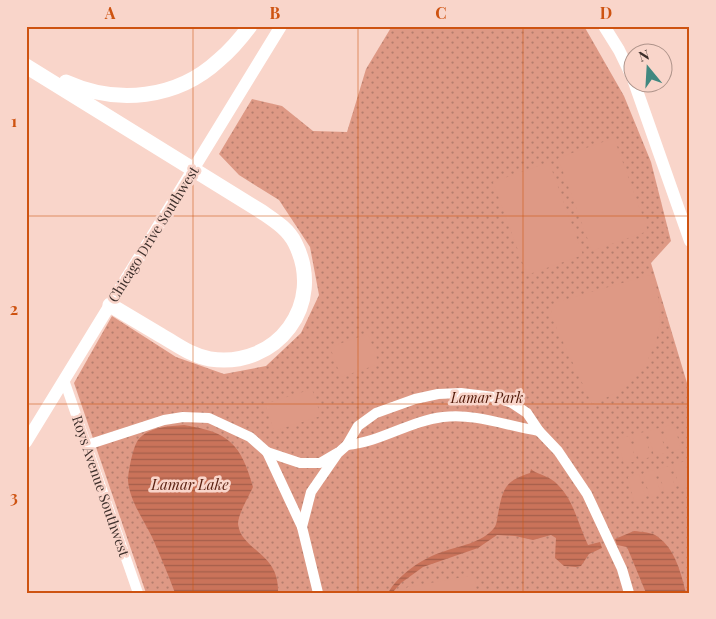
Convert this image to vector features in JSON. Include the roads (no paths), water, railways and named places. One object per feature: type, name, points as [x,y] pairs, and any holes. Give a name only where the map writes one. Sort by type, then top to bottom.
[{"type":"highway","points":[[27,61],[81,89],[101,94],[127,96],[149,94],[178,86],[203,73],[232,48],[250,26]]},
{"type":"highway","points":[[27,61],[281,225],[294,242],[301,259],[305,277],[304,294],[298,314],[288,331],[273,345],[255,354],[234,360],[210,359],[193,354],[110,305]]},
{"type":"main road","name":"Chicago Drive Southwest","points":[[26,442],[281,26]]},
{"type":"main road","points":[[604,26],[624,61]]},
{"type":"main road","points":[[638,92],[690,241]]},
{"type":"street","name":"Roys Avenue Southwest","points":[[64,380],[138,593]]},
{"type":"street","points":[[87,445],[148,425],[183,417],[209,418],[250,437],[267,452],[300,463],[320,463],[338,453],[347,445],[358,426],[365,420],[394,406],[438,394],[461,393],[494,397],[512,403],[527,413],[539,431],[558,451],[587,494],[622,569],[630,593]]},
{"type":"street","points":[[347,445],[372,441],[408,426],[443,417],[476,418],[539,431]]},
{"type":"street","points":[[267,452],[302,527],[318,593]]},
{"type":"street","points":[[302,527],[311,492],[338,453]]},
{"type":"water","name":"Lamar Lake","points":[[184,425],[222,436],[238,450],[253,487],[242,510],[238,524],[246,540],[267,560],[273,569],[277,579],[278,593],[175,593],[152,537],[134,503],[128,481],[134,448],[142,436],[147,432],[160,428]]},
{"type":"water","points":[[531,469],[555,482],[571,503],[588,545],[600,542],[602,548],[589,554],[581,566],[564,566],[555,558],[556,538],[551,535],[533,540],[497,535],[478,548],[423,567],[401,583],[392,593],[388,593],[404,574],[419,563],[435,555],[477,541],[489,533],[496,525],[506,487],[515,479],[530,473]]},
{"type":"water","points":[[634,531],[653,534],[664,542],[673,555],[686,593],[646,593],[627,547],[617,545],[615,539]]},
{"type":"park label","name":"Lamar Park","points":[[487,397]]}]
